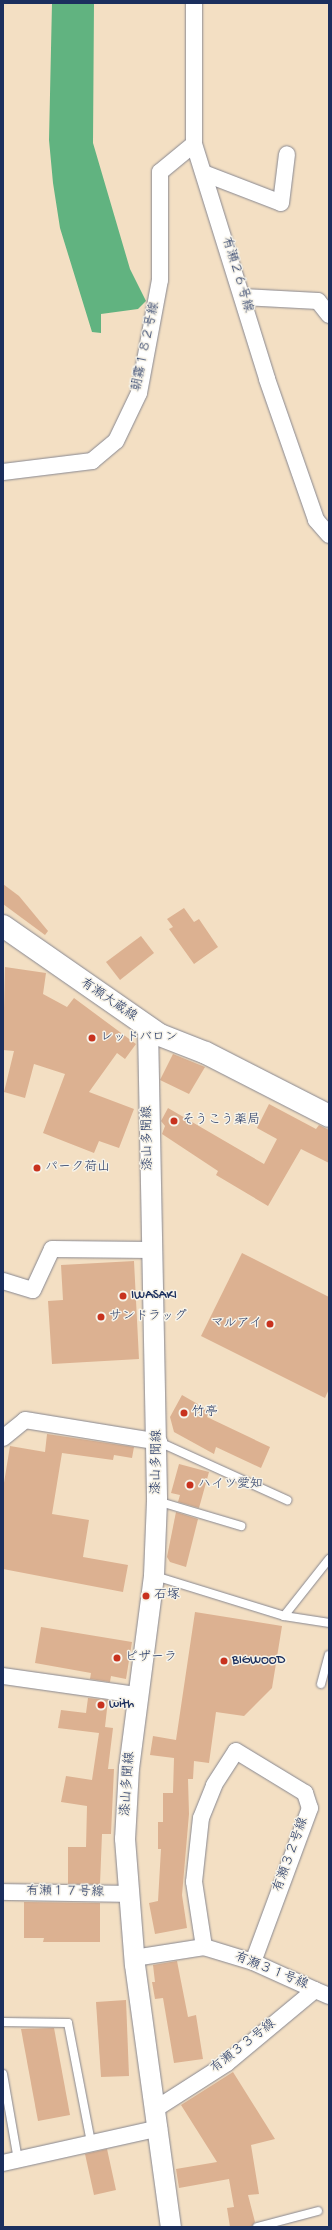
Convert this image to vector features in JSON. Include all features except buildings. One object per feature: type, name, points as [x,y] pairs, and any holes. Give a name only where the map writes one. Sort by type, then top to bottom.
[{"type":"main road","name":"有瀬大蔵線","points":[[3,926],[148,1028],[329,1116]]},
{"type":"street","name":"有瀬２６号線","points":[[194,3],[194,144],[206,174],[243,297],[316,520],[329,536]]},
{"type":"street","name":"朝霧１８２号線","points":[[3,472],[92,461],[116,441],[139,392],[160,280],[160,172],[194,144]]},
{"type":"street","points":[[206,174],[281,203],[287,154]]},
{"type":"street","points":[[243,297],[318,301],[329,315]]},
{"type":"street","name":"漆山多聞線","points":[[148,1028],[152,1250],[159,1442],[154,1576],[137,1695],[129,1768],[127,1894],[134,1958],[157,2108],[171,2227]]},
{"type":"street","points":[[3,1281],[33,1290],[52,1249],[152,1250]]},
{"type":"street","points":[[3,1438],[25,1420],[159,1442]]},
{"type":"street","points":[[3,1676],[137,1695]]},
{"type":"street","name":"有瀬３２号線","points":[[204,1947],[194,1882],[201,1818],[214,1785],[236,1751],[305,1793],[310,1808],[253,1962]]},
{"type":"street","name":"有瀬１７号線","points":[[3,1892],[127,1894]]},
{"type":"street","name":"有瀬３１号線","points":[[134,1958],[204,1947],[253,1962],[322,1993]]},
{"type":"street","name":"有瀬３３号線","points":[[157,2108],[227,2063],[322,1993]]},
{"type":"street","points":[[10,2162],[159,2128]]},
{"type":"lane","points":[[159,1442],[287,1500]]},
{"type":"lane","points":[[157,1501],[241,1526]]},
{"type":"lane","points":[[284,1616],[329,1559]]},
{"type":"lane","points":[[154,1576],[284,1616],[329,1623]]},
{"type":"lane","points":[[321,1684],[329,1656]]},
{"type":"lane","points":[[3,2022],[68,2023],[91,2143]]},
{"type":"lane","points":[[3,2074],[10,2162]]},
{"type":"lane","points":[[257,2227],[318,2211]]},
{"type":"green space","points":[[52,3],[94,3],[93,143],[130,269],[146,301],[138,309],[101,314],[101,333],[92,332],[60,228],[53,183],[49,140]]},
{"type":"place","name":"レッドバロン","points":[[92,1038]]},
{"type":"place","name":"そうこう薬局","points":[[174,1121]]},
{"type":"place","name":"パーク荷山","points":[[37,1168]]},
{"type":"place","name":"IWASAKI","points":[[123,1296]]},
{"type":"place","name":"サンドラッグ","points":[[101,1317]]},
{"type":"place","name":"マルアイ","points":[[270,1324]]},
{"type":"place","name":"竹亭","points":[[184,1413]]},
{"type":"place","name":"ハイツ愛知","points":[[190,1485]]},
{"type":"place","name":"石塚","points":[[146,1596]]},
{"type":"place","name":"ピザーラ","points":[[117,1658]]},
{"type":"place","name":"BIGWOOD","points":[[224,1661]]},
{"type":"place","name":"with","points":[[101,1705]]}]
